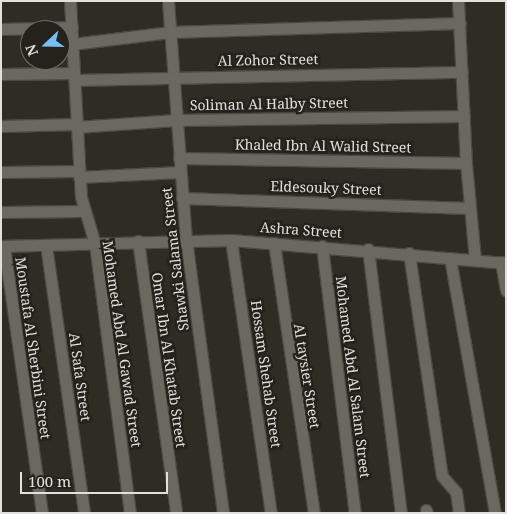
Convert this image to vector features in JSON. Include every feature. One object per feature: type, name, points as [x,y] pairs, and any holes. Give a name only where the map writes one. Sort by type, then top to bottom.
[{"type":"street","name":"Mohamed Abd Al Gawad Street","points":[[70,1],[82,211],[95,244],[130,513]]},
{"type":"street","name":"Shawki Salama Street","points":[[168,1],[186,239],[223,513]]},
{"type":"street","points":[[458,1],[466,163],[475,260]]},
{"type":"street","points":[[72,44],[170,32],[460,23]]},
{"type":"street","points":[[1,29],[72,27]]},
{"type":"street","name":"Al Zohor Street","points":[[1,74],[74,77],[173,77],[462,72]]},
{"type":"street","name":"Soliman Al Halby Street","points":[[1,126],[76,126],[176,120],[464,116]]},
{"type":"street","name":"Khaled Ibn Al Walid Street","points":[[179,158],[466,163]]},
{"type":"street","points":[[1,172],[79,174],[180,172]]},
{"type":"street","name":"Eldesouky Street","points":[[182,198],[469,208]]},
{"type":"street","points":[[1,212],[82,211]]},
{"type":"street","name":"Ashra Street","points":[[2,246],[95,244],[186,239],[231,240],[368,249],[504,263]]},
{"type":"street","name":"Hossam Shehab Street","points":[[231,240],[271,513]]},
{"type":"street","name":"Omar Ibn Al Khatab Street","points":[[138,241],[176,513]]},
{"type":"street","name":"Al taysier Street","points":[[274,243],[314,513]]},
{"type":"street","name":"Al Safa Street","points":[[46,245],[84,513]]},
{"type":"street","name":"Moustafa Al Sherbini Street","points":[[2,246],[42,513]]},
{"type":"street","name":"Mohamed Abd Al Salam Street","points":[[322,246],[355,513]]},
{"type":"street","points":[[368,249],[400,513]]},
{"type":"street","points":[[409,253],[442,476],[456,492],[459,513]]},
{"type":"street","points":[[450,258],[495,513]]},
{"type":"street","points":[[504,263],[506,290]]}]
